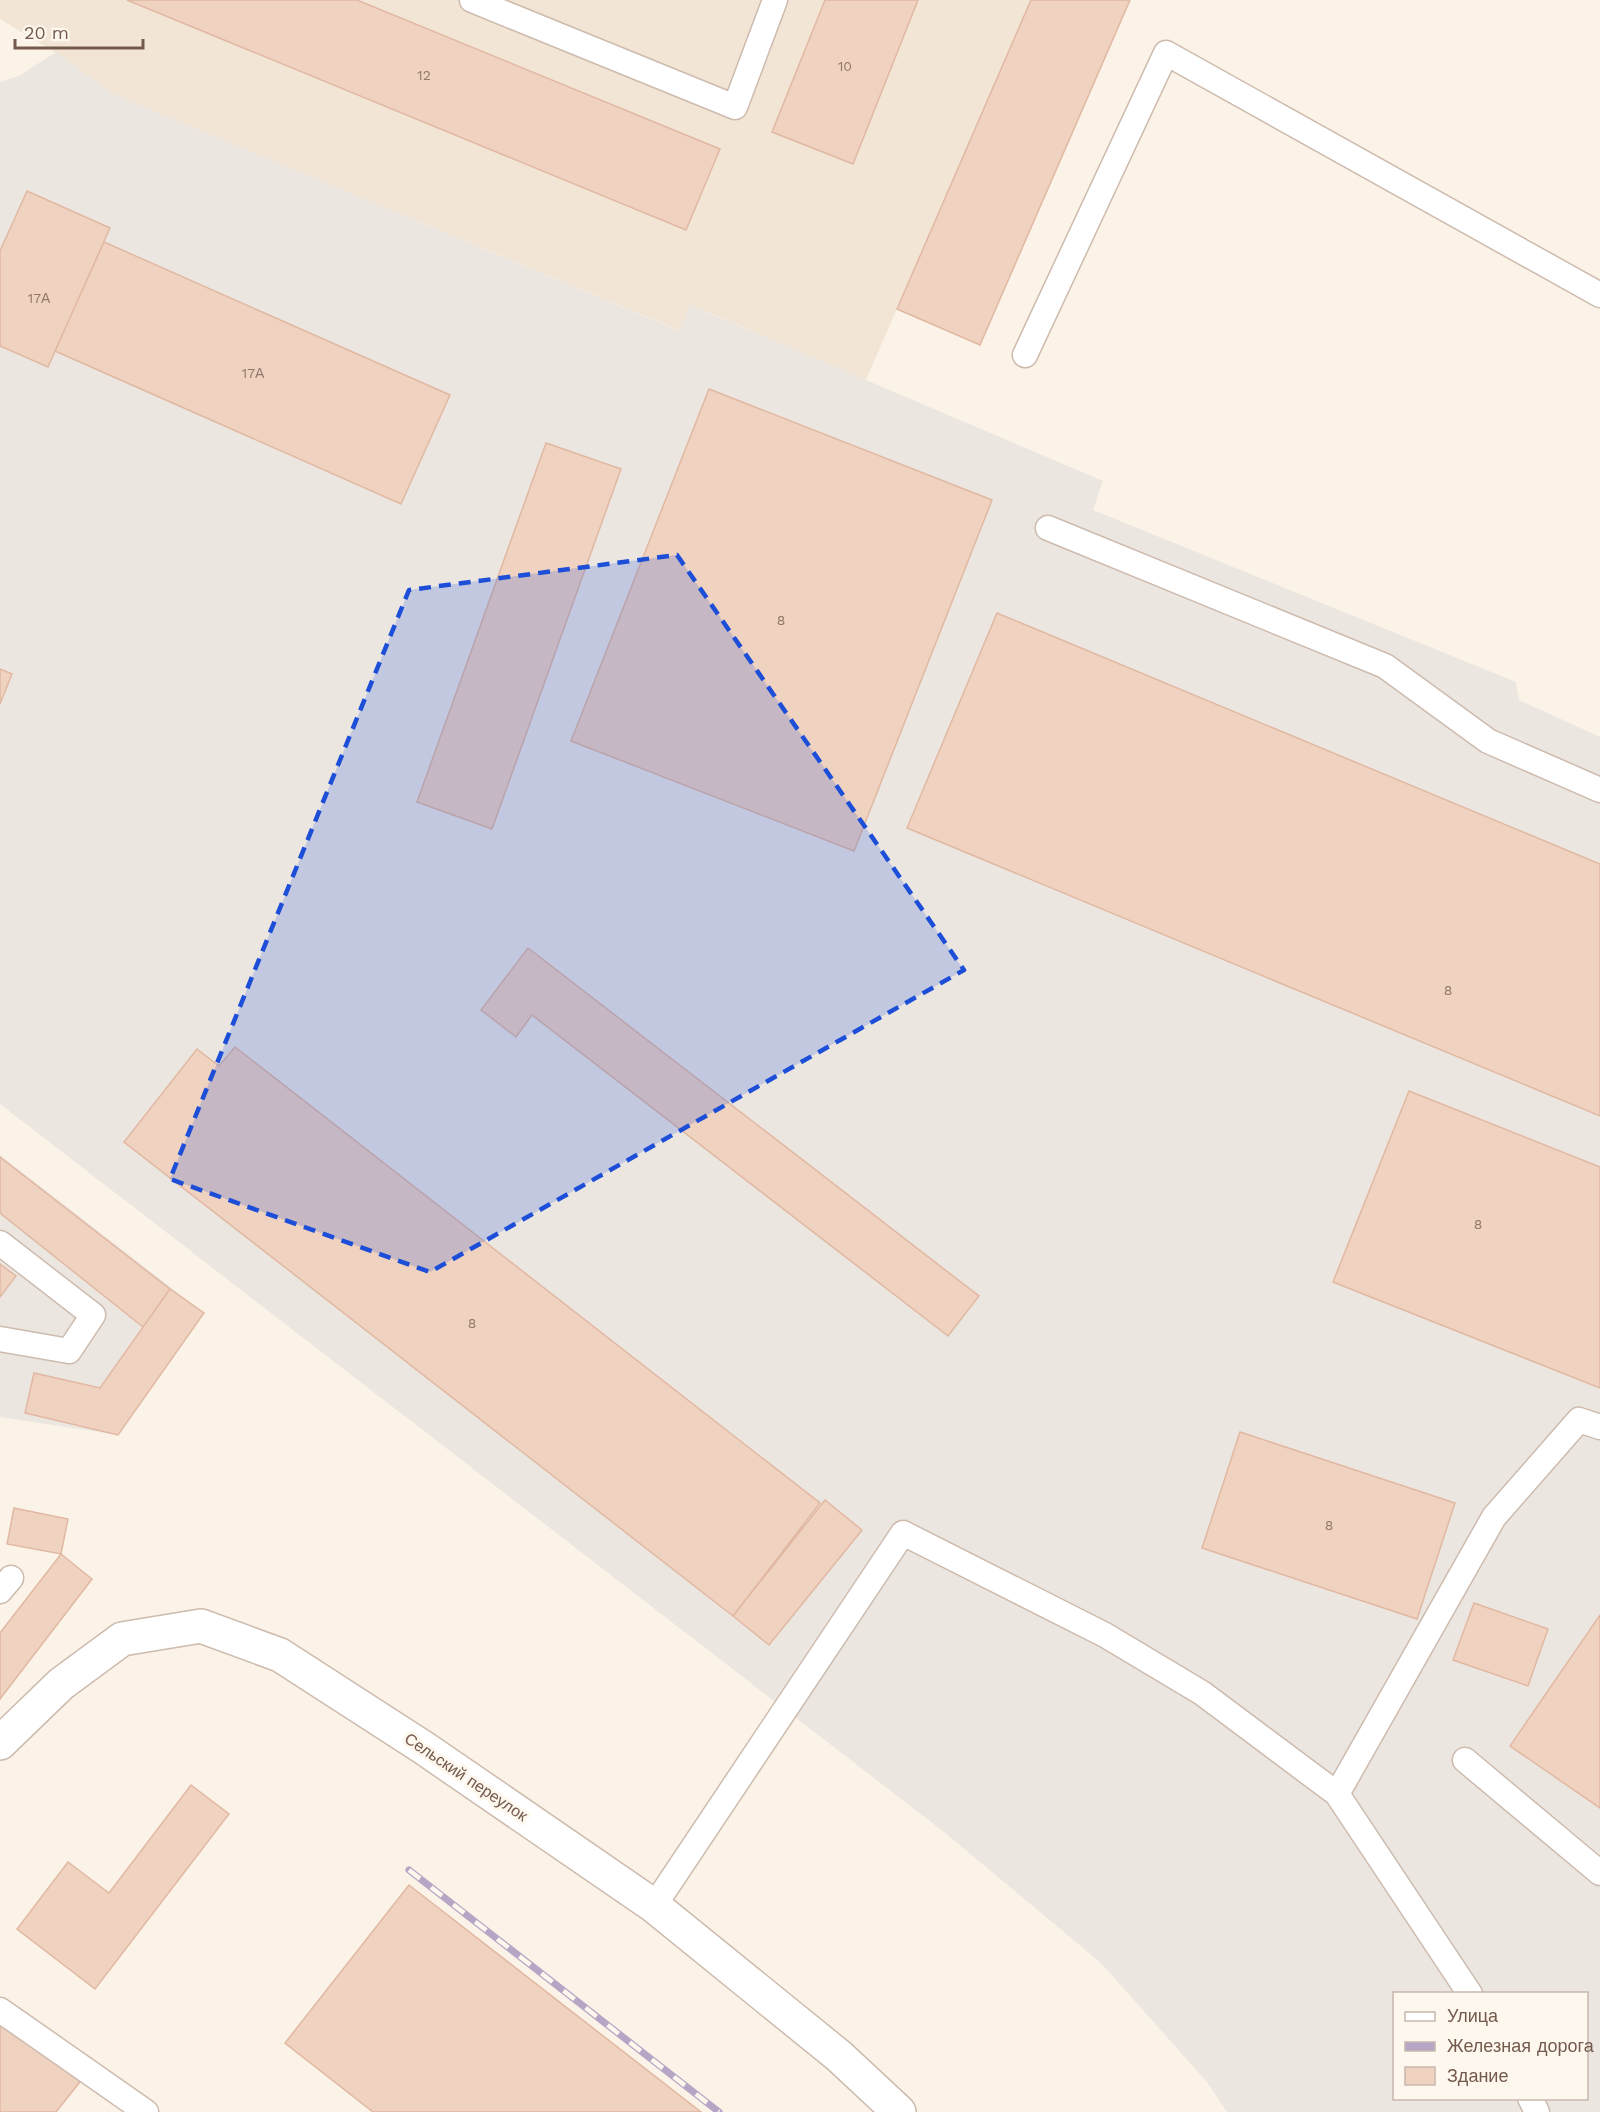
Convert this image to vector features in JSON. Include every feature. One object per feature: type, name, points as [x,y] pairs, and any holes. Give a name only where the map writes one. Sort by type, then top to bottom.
[{"type":"street","name":"Сельский переулок","points":[[0,1743],[61,1684],[122,1639],[201,1626],[280,1655],[424,1748],[654,1906],[839,2056],[899,2112]]},
{"type":"lane","points":[[472,0],[735,107],[775,0]]},
{"type":"lane","points":[[1025,355],[1166,53],[1600,295]]},
{"type":"lane","points":[[1048,528],[1384,666],[1488,741],[1600,790]]},
{"type":"lane","points":[[0,1243],[93,1315],[69,1351],[0,1339]]},
{"type":"lane","points":[[1337,1794],[1494,1517],[1579,1420],[1600,1427]]},
{"type":"lane","points":[[654,1906],[903,1533],[1105,1635],[1202,1693],[1337,1794],[1469,1992]]},
{"type":"lane","points":[[1465,1760],[1600,1873]]},
{"type":"lane","points":[[0,2010],[146,2112]]},
{"type":"highlighted area","points":[[677,555],[964,970],[430,1272],[170,1179],[409,590]]},
{"type":"shaded area","points":[[0,0],[1031,0],[866,380],[691,305],[681,331],[111,93],[56,53],[0,19]]},
{"type":"shaded area","points":[[56,52],[111,93],[680,331],[690,305],[1103,481],[1093,510],[1516,682],[1519,700],[1600,737],[1600,2112],[1227,2112],[1207,2082],[1101,1963],[944,1832],[0,1104],[0,82],[19,76]]},
{"type":"shaded area","points":[[0,1155],[204,1313],[118,1435],[0,1417]]},
{"type":"building","points":[[127,0],[357,0],[720,149],[686,230]]},
{"type":"building","points":[[825,0],[918,0],[853,164],[772,132]]},
{"type":"building","points":[[1031,0],[1130,0],[980,345],[897,309]]},
{"type":"building","points":[[27,191],[110,228],[48,367],[0,346],[0,251]]},
{"type":"building","points":[[104,242],[450,395],[401,504],[55,351]]},
{"type":"building","points":[[709,389],[992,500],[854,851],[571,741]]},
{"type":"building","points":[[546,443],[621,469],[492,829],[417,802]]},
{"type":"building","points":[[997,613],[1600,864],[1600,1116],[907,828]]},
{"type":"building","points":[[0,669],[12,674],[0,704]]},
{"type":"building","points":[[528,948],[979,1296],[948,1336],[532,1015],[516,1037],[481,1010]]},
{"type":"building","points":[[235,1047],[820,1503],[733,1616],[124,1142],[197,1049],[219,1066]]},
{"type":"building","points":[[1409,1091],[1600,1167],[1600,1388],[1333,1282]]},
{"type":"building","points":[[0,1157],[170,1289],[143,1327],[0,1213]]},
{"type":"building","points":[[0,1264],[16,1276],[0,1297]]},
{"type":"building","points":[[170,1289],[204,1313],[118,1435],[25,1413],[34,1373],[100,1388]]},
{"type":"building","points":[[1240,1432],[1455,1503],[1417,1619],[1202,1548]]},
{"type":"building","points":[[825,1500],[862,1530],[769,1645],[733,1616]]},
{"type":"building","points":[[14,1508],[68,1519],[61,1554],[7,1544]]},
{"type":"building","points":[[61,1554],[92,1579],[0,1699],[0,1633]]},
{"type":"building","points":[[1474,1603],[1548,1629],[1528,1686],[1453,1660]]},
{"type":"building","points":[[1600,1615],[1600,1808],[1510,1746]]},
{"type":"building","points":[[191,1785],[229,1814],[95,1989],[17,1929],[68,1862],[109,1893]]},
{"type":"building","points":[[409,1885],[701,2112],[373,2112],[285,2043]]},
{"type":"building","points":[[0,2012],[83,2078],[56,2112],[0,2112]]},
{"type":"railway","points":[[409,1870],[719,2112]]}]
